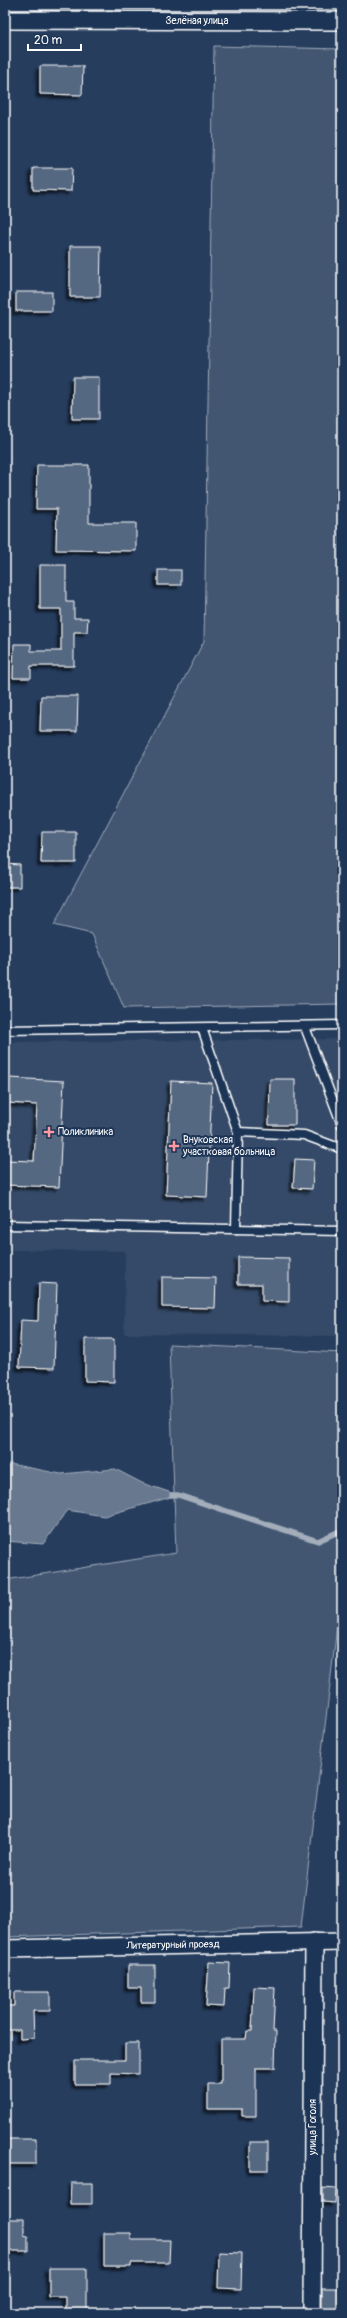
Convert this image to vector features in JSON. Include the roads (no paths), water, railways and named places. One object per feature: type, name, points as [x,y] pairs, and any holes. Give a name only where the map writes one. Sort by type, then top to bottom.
[{"type":"street","name":"Зелёная улица","points":[[5,20],[342,21]]},
{"type":"street","name":"улица Гоголя","points":[[312,2313],[314,1942]]},
{"type":"street","name":"Литературный проезд","points":[[5,1949],[342,1942]]},
{"type":"lane","points":[[5,1030],[305,1027],[342,1025]]},
{"type":"lane","points":[[305,1027],[342,1125]]},
{"type":"lane","points":[[202,1028],[238,1132],[236,1229]]},
{"type":"lane","points":[[238,1132],[304,1135],[342,1149]]},
{"type":"lane","points":[[5,1225],[342,1231]]},
{"type":"waterway","points":[[172,1495],[178,1495],[318,1541],[342,1530]]},
{"type":"place","name":"Поликлиника","points":[[49,1132]]},
{"type":"place","name":"Внуковская участковая больница","points":[[174,1146]]}]
